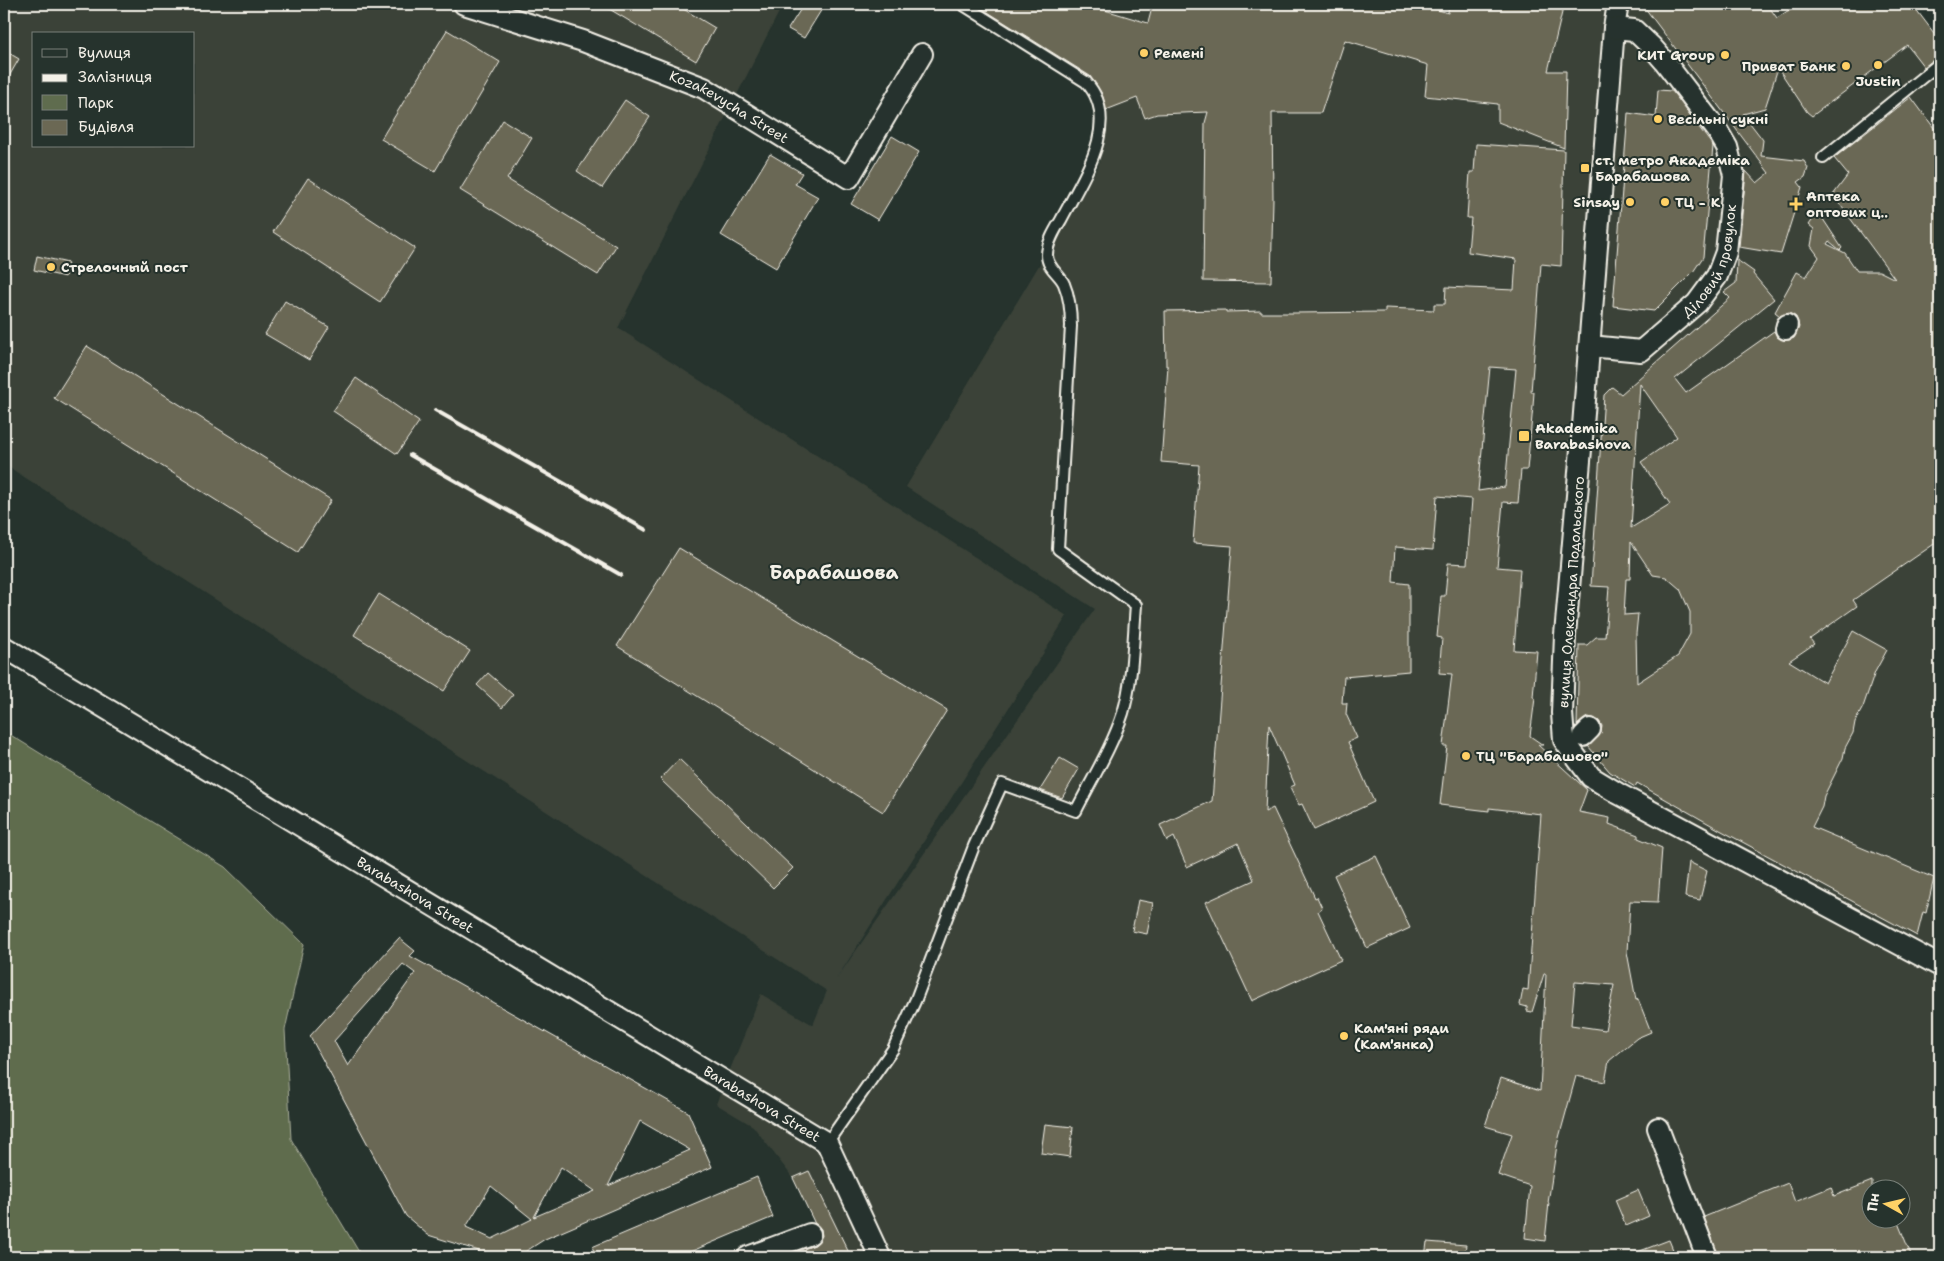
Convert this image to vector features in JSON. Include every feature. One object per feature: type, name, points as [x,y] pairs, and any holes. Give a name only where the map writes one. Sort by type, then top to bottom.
[{"type":"street","name":"Kozakevycha Street","points":[[464,4],[583,42],[704,88],[849,178],[922,54]]},
{"type":"street","name":"вулиця Олександра Подольського","points":[[1618,4],[1614,28],[1590,346],[1565,635],[1562,713],[1564,740],[1591,777],[1619,794],[1940,966]]},
{"type":"street","name":"Діловий провулок","points":[[1590,346],[1640,351],[1697,303],[1712,285],[1724,260],[1734,186],[1733,166],[1727,147],[1718,130],[1696,101],[1652,47],[1634,30],[1614,28]]},
{"type":"street","name":"Barabashova Street","points":[[4,646],[827,1143]]},
{"type":"street","points":[[1658,1128],[1707,1257]]},
{"type":"street","points":[[827,1143],[880,1257]]},
{"type":"street","points":[[748,1257],[810,1234]]},
{"type":"lane","points":[[827,1143],[893,1049],[916,999],[974,846],[1002,784],[1076,811],[1117,729],[1130,678],[1136,605],[1058,549],[1071,311],[1064,283],[1053,271],[1047,256],[1051,239],[1095,152],[1100,124],[1098,98],[1086,82],[962,4]]},
{"type":"lane","points":[[1824,158],[1940,63]]},
{"type":"shaded area","name":"ТЦ \"Барабашово\"","points":[[4,4],[111,4],[116,7],[118,4],[768,4],[780,10],[618,328],[1067,616],[837,978],[1095,609],[906,487],[1098,167],[1103,146],[1101,119],[1094,95],[958,4],[1901,4],[1940,56],[1940,903],[1937,923],[1940,935],[1940,1257],[831,1257],[793,1178],[753,1126],[716,1104],[761,994],[813,1025],[827,991],[4,464]]},
{"type":"green space","points":[[4,731],[225,867],[304,944],[285,1030],[291,1139],[362,1257],[4,1257]]},
{"type":"building","points":[[601,4],[675,4],[715,28],[696,61]]},
{"type":"building","points":[[804,4],[825,4],[804,38],[788,29]]},
{"type":"building","points":[[975,4],[1085,4],[1148,23],[1153,4],[1420,4],[1448,13],[1449,4],[1564,4],[1548,71],[1566,71],[1564,148],[1498,122],[1498,104],[1425,96],[1428,65],[1345,40],[1321,113],[1272,113],[1273,199],[1271,282],[1203,281],[1205,123],[1208,112],[1157,114],[1145,118],[1137,98],[1106,110],[1102,94],[1090,76]]},
{"type":"building","points":[[1642,4],[1767,4],[1777,18],[1798,4],[1912,4],[1940,41],[1940,56],[1924,67],[1907,45],[1812,116],[1807,112],[1778,68],[1765,108],[1743,114],[1763,140],[1761,156],[1804,161],[1808,168],[1805,177],[1798,182],[1802,187],[1781,254],[1739,247],[1746,171],[1757,183],[1769,173]]},
{"type":"building","points":[[447,30],[500,62],[435,171],[381,139]]},
{"type":"building","points":[[4,50],[19,59],[4,85]]},
{"type":"building","name":"ТЦ - К","points":[[1658,90],[1672,91],[1713,146],[1703,257],[1693,272],[1654,311],[1613,306],[1628,113],[1656,117]]},
{"type":"building","points":[[1911,97],[1940,136],[1940,540],[1853,600],[1857,606],[1810,639],[1814,644],[1789,661],[1825,683],[1853,631],[1887,650],[1875,672],[1863,707],[1855,722],[1853,733],[1845,748],[1843,758],[1824,796],[1822,807],[1812,827],[1934,878],[1926,913],[1923,912],[1917,936],[1637,783],[1635,787],[1610,772],[1588,746],[1601,733],[1602,726],[1599,721],[1587,717],[1577,725],[1579,645],[1587,645],[1596,637],[1605,637],[1606,625],[1609,587],[1591,586],[1604,395],[1612,387],[1621,394],[1730,298],[1724,292],[1736,283],[1737,260],[1754,272],[1753,274],[1774,299],[1675,379],[1686,393],[1774,331],[1777,337],[1783,340],[1794,338],[1799,327],[1796,317],[1789,313],[1780,316],[1775,312],[1797,272],[1806,277],[1819,257],[1811,246],[1814,229],[1809,225],[1817,210],[1842,248],[1840,250],[1829,241],[1827,244],[1845,253],[1857,271],[1879,271],[1895,279],[1833,195],[1848,175],[1834,158]],"holes":[[[1640,384],[1677,437],[1641,462],[1670,504],[1631,528]],[[1631,542],[1653,575],[1666,577],[1680,589],[1690,612],[1690,634],[1678,656],[1637,683],[1636,634],[1638,614],[1624,615],[1626,579],[1630,579]]]},
{"type":"building","points":[[625,100],[650,117],[602,188],[577,171]]},
{"type":"building","points":[[503,120],[532,138],[507,179],[616,246],[598,275],[460,190]]},
{"type":"building","points":[[892,136],[919,152],[878,220],[851,204]]},
{"type":"building","points":[[1476,144],[1564,150],[1561,266],[1541,264],[1531,392],[1534,392],[1527,470],[1521,470],[1518,503],[1503,502],[1497,567],[1520,569],[1514,650],[1537,651],[1533,697],[1535,698],[1530,736],[1543,745],[1538,745],[1587,790],[1579,812],[1610,818],[1609,824],[1638,835],[1638,838],[1662,848],[1658,902],[1630,901],[1627,952],[1636,1000],[1638,999],[1651,1032],[1637,1038],[1609,1061],[1605,1082],[1576,1076],[1557,1145],[1548,1203],[1545,1241],[1525,1238],[1530,1186],[1498,1175],[1512,1134],[1485,1126],[1501,1078],[1540,1091],[1546,974],[1544,974],[1532,1012],[1527,1011],[1527,1007],[1520,1005],[1523,989],[1528,990],[1541,814],[1489,808],[1489,811],[1440,805],[1447,746],[1443,746],[1452,674],[1439,673],[1442,638],[1437,637],[1441,596],[1445,596],[1448,563],[1467,564],[1472,499],[1437,496],[1433,550],[1395,547],[1393,582],[1409,584],[1409,671],[1344,677],[1342,703],[1347,703],[1346,714],[1357,738],[1348,742],[1374,802],[1314,830],[1302,804],[1299,805],[1290,787],[1295,785],[1269,725],[1265,812],[1273,808],[1315,898],[1317,897],[1322,908],[1318,911],[1341,960],[1252,1001],[1206,902],[1254,880],[1238,843],[1187,867],[1174,837],[1167,841],[1160,825],[1212,801],[1232,546],[1193,543],[1199,465],[1161,462],[1168,366],[1166,366],[1165,311],[1226,310],[1226,312],[1261,311],[1261,313],[1294,313],[1385,312],[1385,308],[1434,310],[1434,304],[1445,304],[1446,287],[1514,290],[1516,259],[1468,252],[1471,218],[1467,218],[1470,172],[1474,172]],"holes":[[[1490,367],[1516,369],[1505,487],[1478,491]],[[1575,982],[1614,985],[1605,1030],[1571,1025]]]},
{"type":"building","points":[[770,154],[802,173],[795,184],[818,197],[776,268],[721,235]]},
{"type":"building","points":[[308,178],[415,248],[380,302],[273,232]]},
{"type":"building","name":"Стрелочный пост","points":[[37,256],[68,263],[65,277],[34,270]]},
{"type":"building","points":[[285,301],[329,327],[309,360],[265,334]]},
{"type":"building","points":[[87,346],[331,500],[298,552],[54,398]]},
{"type":"building","points":[[356,378],[419,422],[397,454],[333,411]]},
{"type":"building","points":[[679,548],[947,710],[883,812],[617,646]]},
{"type":"building","points":[[379,594],[470,651],[444,691],[354,635]]},
{"type":"building","points":[[488,673],[513,695],[502,708],[477,685]]},
{"type":"building","points":[[1060,758],[1079,769],[1062,798],[1040,790]]},
{"type":"building","points":[[679,759],[793,868],[773,888],[660,779]]},
{"type":"building","points":[[1376,856],[1410,928],[1367,948],[1334,875]]},
{"type":"building","points":[[1689,862],[1707,871],[1700,900],[1685,897]]},
{"type":"building","points":[[1138,900],[1153,903],[1147,934],[1132,931]]},
{"type":"building","points":[[399,938],[415,951],[410,956],[688,1112],[712,1167],[545,1239],[517,1257],[477,1257],[479,1251],[428,1235],[406,1216],[310,1036]],"holes":[[[403,964],[415,973],[348,1066],[334,1041]],[[640,1121],[690,1150],[608,1186]],[[561,1167],[595,1191],[534,1217]],[[491,1186],[532,1219],[492,1239],[466,1227]]]},
{"type":"building","points":[[1045,1124],[1073,1127],[1070,1157],[1041,1153]]},
{"type":"building","points":[[809,1171],[851,1257],[831,1257],[829,1252],[818,1257],[794,1257],[792,1253],[815,1245],[822,1236],[821,1229],[815,1224],[793,1178]]},
{"type":"building","points":[[757,1177],[773,1217],[678,1257],[597,1257],[592,1247]]},
{"type":"building","points":[[1788,1183],[1795,1202],[1831,1187],[1834,1196],[1862,1185],[1862,1228],[1900,1228],[1912,1257],[1719,1257],[1704,1217]]},
{"type":"building","points":[[1638,1190],[1649,1216],[1626,1226],[1615,1200]]},
{"type":"building","points":[[1669,1240],[1676,1257],[1627,1257],[1627,1256]]},
{"type":"building","points":[[1427,1242],[1466,1245],[1464,1257],[1425,1257]]},
{"type":"railway","points":[[435,410],[646,530]]},
{"type":"railway","points":[[410,455],[621,575]]},
{"type":"place","name":"Ремені","points":[[1144,53]]},
{"type":"place","name":"КИТ Group","points":[[1725,55]]},
{"type":"place","name":"Justin","points":[[1878,65]]},
{"type":"place","name":"Приват Банк","points":[[1846,66]]},
{"type":"place","name":"Весільні сукні","points":[[1658,119]]},
{"type":"place","name":"ст. метро Академіка Барабашова","points":[[1585,168]]},
{"type":"place","name":"Sinsay","points":[[1630,202]]},
{"type":"place","name":"ТЦ - К","points":[[1665,202]]},
{"type":"place","name":"Аптека оптових ц‥","points":[[1796,204]]},
{"type":"place","name":"Стрелочный пост","points":[[51,267]]},
{"type":"place","name":"Akademіka Barabashova","points":[[1524,436]]},
{"type":"place","name":"ТЦ \"Барабашово\"","points":[[1466,756]]},
{"type":"place","name":"Кам'яні ряди (Кам'янка)","points":[[1344,1036]]},
{"type":"district","name":"Барабашова","points":[[834,572]]}]
